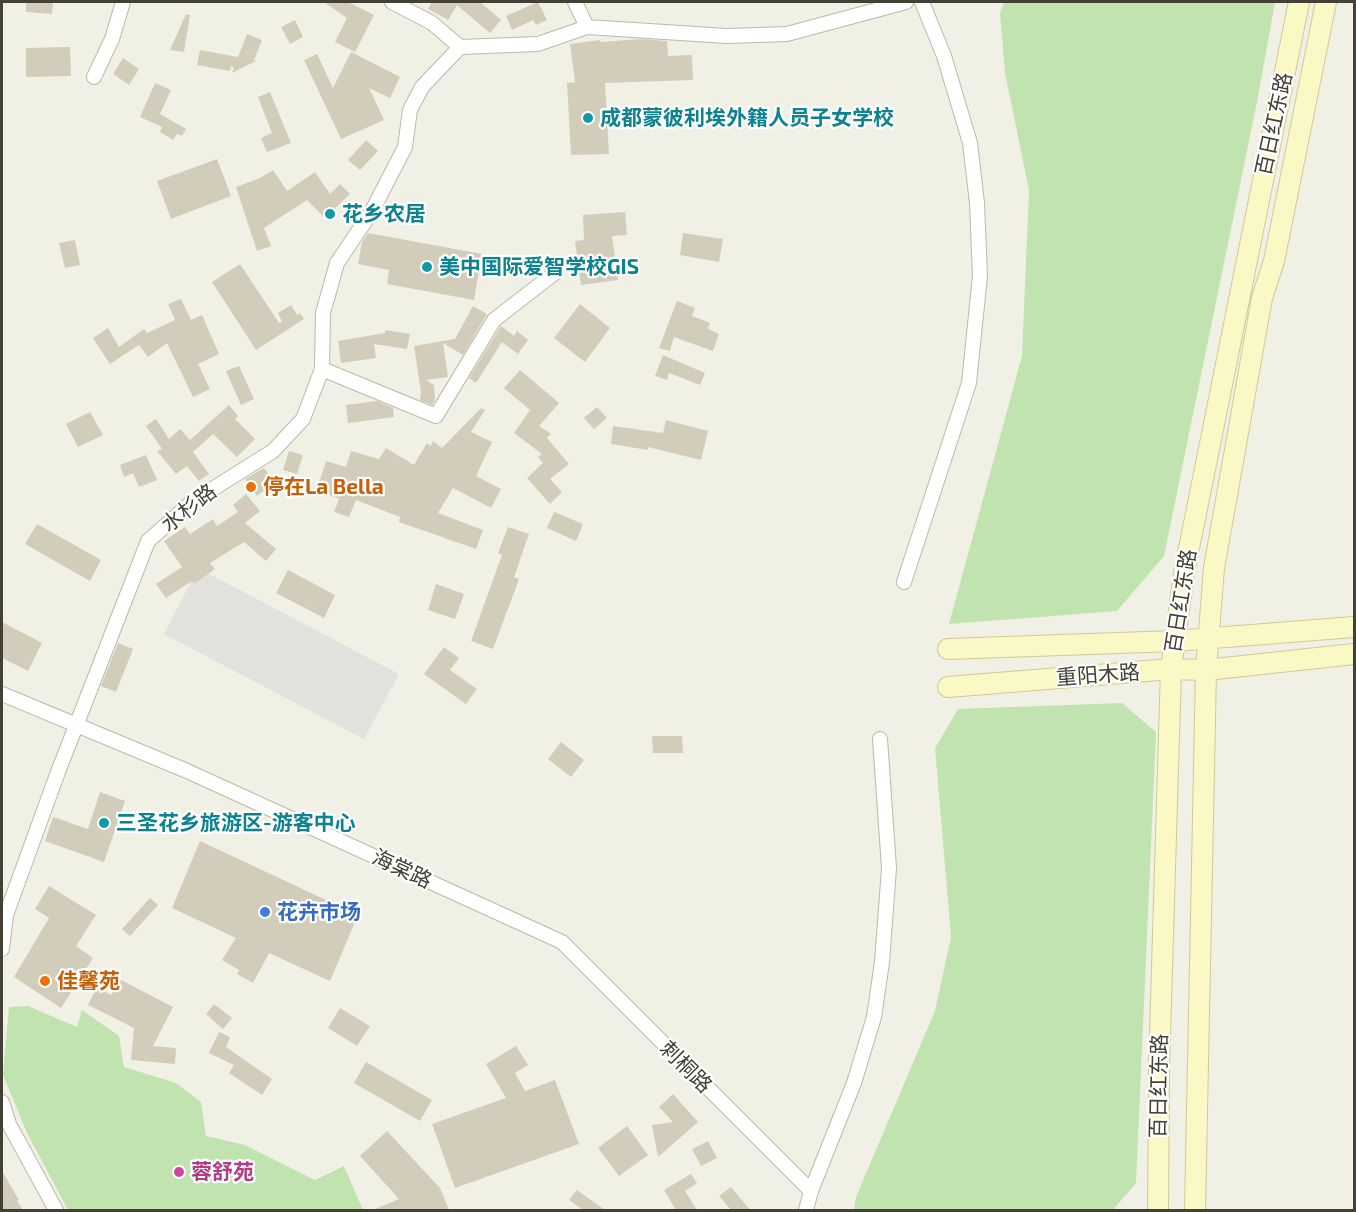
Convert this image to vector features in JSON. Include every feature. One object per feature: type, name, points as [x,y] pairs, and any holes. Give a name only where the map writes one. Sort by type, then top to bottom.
[{"type":"street","points":[[94,77],[112,39],[123,2]]},
{"type":"street","points":[[392,2],[432,22],[460,47],[538,44],[587,27],[727,36],[787,34],[906,2]]},
{"type":"street","points":[[575,2],[587,27]]},
{"type":"street","points":[[904,582],[969,383],[980,276],[977,203],[970,142],[944,56],[922,2]]},
{"type":"street","name":"百日红东路","points":[[1158,1210],[1159,1066],[1171,669],[1184,573],[1299,2]]},
{"type":"street","name":"百日红东路","points":[[1195,1210],[1206,669],[1214,568],[1262,298],[1274,261],[1326,2]]},
{"type":"street","name":"水杉路","points":[[2,949],[6,915],[148,541],[192,502],[273,451],[303,419],[322,369],[323,313],[337,263],[372,211],[405,147],[410,110],[422,87],[460,47]]},
{"type":"street","points":[[322,369],[436,416],[494,320],[556,272]]},
{"type":"street","name":"重阳木路","points":[[948,649],[1175,641],[1354,627]]},
{"type":"street","name":"重阳木路","points":[[948,687],[1171,669],[1206,669],[1354,654]]},
{"type":"street","name":"海棠路","points":[[2,694],[188,771],[562,942]]},
{"type":"street","points":[[806,1210],[811,1191],[854,1083],[874,1017],[882,962],[889,868],[880,739]]},
{"type":"street","name":"刺桐路","points":[[562,942],[811,1191]]},
{"type":"street","points":[[2,1102],[9,1124],[56,1210]]},
{"type":"green space","points":[[1004,2],[1275,2],[1258,97],[1164,556],[1117,611],[949,624],[1022,356],[1029,190],[1005,73],[1000,13]]},
{"type":"green space","points":[[1122,703],[1156,732],[1136,1183],[1113,1210],[854,1210],[856,1197],[935,1011],[951,937],[935,748],[958,709]]},
{"type":"green space","points":[[28,1006],[77,1027],[82,1010],[119,1036],[124,1067],[176,1083],[201,1102],[206,1136],[245,1145],[315,1180],[344,1166],[363,1210],[68,1210],[27,1133],[3,1075],[9,1007]]},
{"type":"shaded area","points":[[198,568],[399,674],[364,739],[164,634]]},
{"type":"building","points":[[26,2],[53,2],[52,14],[26,12]]},
{"type":"building","points":[[324,2],[348,2],[374,15],[355,52],[335,42],[347,18]]},
{"type":"building","points":[[432,2],[480,2],[501,20],[490,33],[457,5],[448,20],[428,9]]},
{"type":"building","points":[[538,2],[547,20],[536,25],[533,20],[512,30],[506,16]]},
{"type":"building","points":[[186,14],[190,15],[184,52],[170,50]]},
{"type":"building","points":[[295,20],[303,37],[290,44],[281,27]]},
{"type":"building","points":[[247,34],[262,40],[254,60],[256,61],[232,73],[234,68],[231,66],[230,71],[197,65],[200,50],[238,57]]},
{"type":"building","points":[[641,39],[667,41],[668,56],[692,55],[693,80],[605,83],[609,154],[571,155],[567,83],[575,82],[570,44],[600,40],[600,42]]},
{"type":"building","points":[[70,47],[71,76],[26,77],[26,48]]},
{"type":"building","points":[[351,52],[400,77],[390,98],[369,88],[384,120],[341,139],[304,60],[317,54],[333,88]]},
{"type":"building","points":[[123,58],[139,69],[129,85],[113,74]]},
{"type":"building","points":[[155,83],[171,90],[160,114],[186,129],[182,136],[177,134],[173,140],[160,132],[162,127],[140,117]]},
{"type":"building","points":[[270,92],[291,143],[267,152],[261,138],[272,133],[258,97]]},
{"type":"building","points":[[366,140],[378,151],[360,170],[348,160]]},
{"type":"building","points":[[217,159],[231,196],[171,219],[157,181]]},
{"type":"building","points":[[273,170],[287,191],[315,172],[330,194],[340,184],[350,194],[325,218],[307,200],[264,228],[271,246],[257,251],[236,187],[260,178]]},
{"type":"building","points":[[625,212],[627,235],[612,236],[618,280],[581,285],[575,241],[584,240],[583,215]]},
{"type":"building","name":"美中国际爱智学校GIS","points":[[368,233],[482,254],[474,300],[387,284],[389,270],[358,264],[362,242]]},
{"type":"building","points":[[683,233],[723,239],[719,262],[680,255]]},
{"type":"building","points":[[75,240],[80,265],[65,268],[59,243]]},
{"type":"building","points":[[240,264],[279,323],[282,322],[278,313],[291,305],[297,315],[300,313],[304,319],[256,350],[212,282]]},
{"type":"building","points":[[181,299],[191,320],[202,315],[219,354],[198,364],[210,389],[193,397],[167,343],[148,357],[139,345],[110,364],[93,338],[108,328],[119,347],[144,329],[147,333],[175,320],[168,304]]},
{"type":"building","points":[[677,301],[695,308],[692,316],[710,323],[708,329],[719,334],[713,351],[674,337],[670,351],[659,348]]},
{"type":"building","points":[[580,304],[610,328],[585,362],[554,338]]},
{"type":"building","points":[[473,306],[487,314],[463,355],[443,343],[448,377],[426,380],[434,385],[435,400],[432,405],[420,400],[421,392],[414,346],[455,339]]},
{"type":"building","points":[[501,326],[514,336],[517,331],[528,340],[518,354],[502,342],[476,383],[469,378]]},
{"type":"building","points":[[385,330],[410,334],[407,349],[374,344],[376,358],[341,363],[338,341],[385,333]]},
{"type":"building","points":[[663,355],[705,373],[700,385],[669,373],[667,380],[655,376]]},
{"type":"building","points":[[239,366],[254,399],[241,405],[226,371]]},
{"type":"building","points":[[520,370],[559,403],[539,426],[551,434],[547,438],[569,464],[550,479],[562,492],[550,504],[527,478],[543,463],[538,457],[542,454],[514,433],[530,410],[504,388]]},
{"type":"building","points":[[377,401],[393,408],[394,417],[348,423],[346,405]]},
{"type":"building","points":[[229,405],[238,416],[235,419],[255,439],[237,457],[213,434],[193,452],[209,474],[199,481],[187,466],[176,474],[157,451],[162,449],[146,426],[156,419],[169,439],[180,429],[190,440]]},
{"type":"building","points":[[597,407],[607,418],[594,429],[584,418]]},
{"type":"building","points":[[481,408],[485,410],[471,432],[492,442],[476,476],[501,489],[491,508],[453,488],[438,513],[483,530],[476,549],[399,522],[400,517],[356,500],[349,517],[334,512],[339,499],[317,490],[326,461],[346,467],[351,451],[379,459],[386,448],[414,465],[427,443],[431,446],[433,441],[442,448]]},
{"type":"building","points":[[90,412],[103,435],[78,447],[66,424]]},
{"type":"building","points":[[666,420],[708,431],[701,460],[648,447],[648,450],[611,444],[613,426],[663,433]]},
{"type":"building","points":[[289,451],[303,455],[297,474],[283,470]]},
{"type":"building","points":[[146,455],[157,480],[139,487],[133,473],[124,477],[120,465]]},
{"type":"building","points":[[264,468],[275,482],[257,496],[245,479]]},
{"type":"building","points":[[246,494],[260,511],[245,523],[276,549],[266,561],[244,542],[210,563],[215,569],[194,584],[192,581],[166,598],[156,584],[182,567],[164,541],[185,527],[190,534],[213,519],[217,526],[238,512],[233,505]]},
{"type":"building","points":[[554,512],[583,524],[576,541],[547,528]]},
{"type":"building","points":[[37,524],[101,560],[90,581],[25,544]]},
{"type":"building","points":[[508,527],[529,534],[514,577],[519,579],[493,649],[471,641],[502,555],[498,553]]},
{"type":"building","points":[[288,570],[335,595],[324,618],[276,593]]},
{"type":"building","points":[[436,584],[464,594],[455,619],[428,610]]},
{"type":"building","points":[[2,622],[42,643],[28,671],[2,658]]},
{"type":"building","points":[[118,643],[133,649],[116,692],[101,686]]},
{"type":"building","points":[[444,647],[459,658],[450,670],[477,689],[466,704],[424,674]]},
{"type":"building","points":[[652,736],[682,736],[683,753],[653,753]]},
{"type":"building","points":[[561,742],[584,760],[571,777],[548,759]]},
{"type":"building","name":"三圣花乡旅游区-游客中心","points":[[100,792],[125,801],[104,862],[45,841],[53,817],[88,829]]},
{"type":"building","name":"花卉市场","points":[[200,841],[358,915],[330,981],[269,953],[253,983],[237,974],[239,970],[222,960],[236,938],[172,908]]},
{"type":"building","points":[[49,886],[96,915],[76,946],[93,958],[61,1008],[14,977],[49,918],[35,909]]},
{"type":"building","points":[[150,898],[158,905],[130,936],[122,929]]},
{"type":"building","points":[[119,979],[173,1007],[153,1046],[176,1048],[175,1064],[131,1060],[134,1028],[88,1005],[97,987],[111,995]]},
{"type":"building","points":[[214,1004],[232,1018],[223,1029],[206,1014]]},
{"type":"building","points":[[340,1008],[370,1026],[357,1046],[328,1028]]},
{"type":"building","points":[[219,1032],[230,1037],[226,1047],[272,1079],[262,1095],[229,1073],[234,1065],[209,1053]]},
{"type":"building","points":[[516,1046],[528,1065],[515,1073],[525,1091],[555,1080],[579,1144],[455,1188],[432,1124],[506,1098],[486,1064]]},
{"type":"building","points":[[366,1062],[432,1100],[420,1121],[354,1083]]},
{"type":"building","points":[[673,1094],[698,1122],[658,1157],[652,1125],[673,1122],[659,1107]]},
{"type":"building","points":[[627,1126],[648,1155],[619,1176],[598,1148]]},
{"type":"building","points":[[387,1131],[440,1188],[449,1210],[373,1210],[399,1199],[360,1156]]},
{"type":"building","points":[[708,1141],[717,1158],[701,1166],[692,1149]]},
{"type":"building","points":[[2,1171],[19,1200],[17,1201],[23,1210],[2,1210]]},
{"type":"building","points":[[691,1174],[697,1183],[685,1191],[697,1210],[676,1210],[664,1190]]},
{"type":"building","points":[[731,1187],[750,1210],[731,1210],[719,1196]]},
{"type":"building","points":[[577,1190],[605,1210],[583,1210],[569,1200]]},
{"type":"place","name":"成都蒙彼利埃外籍人员子女学校","points":[[588,118]]},
{"type":"place","name":"花乡农居","points":[[330,214]]},
{"type":"place","name":"美中国际爱智学校GIS","points":[[427,267]]},
{"type":"place","name":"停在La Bella","points":[[251,487]]},
{"type":"place","name":"三圣花乡旅游区-游客中心","points":[[104,823]]},
{"type":"place","name":"花卉市场","points":[[265,912]]},
{"type":"place","name":"佳馨苑","points":[[45,981]]},
{"type":"place","name":"蓉舒苑","points":[[179,1172]]}]
